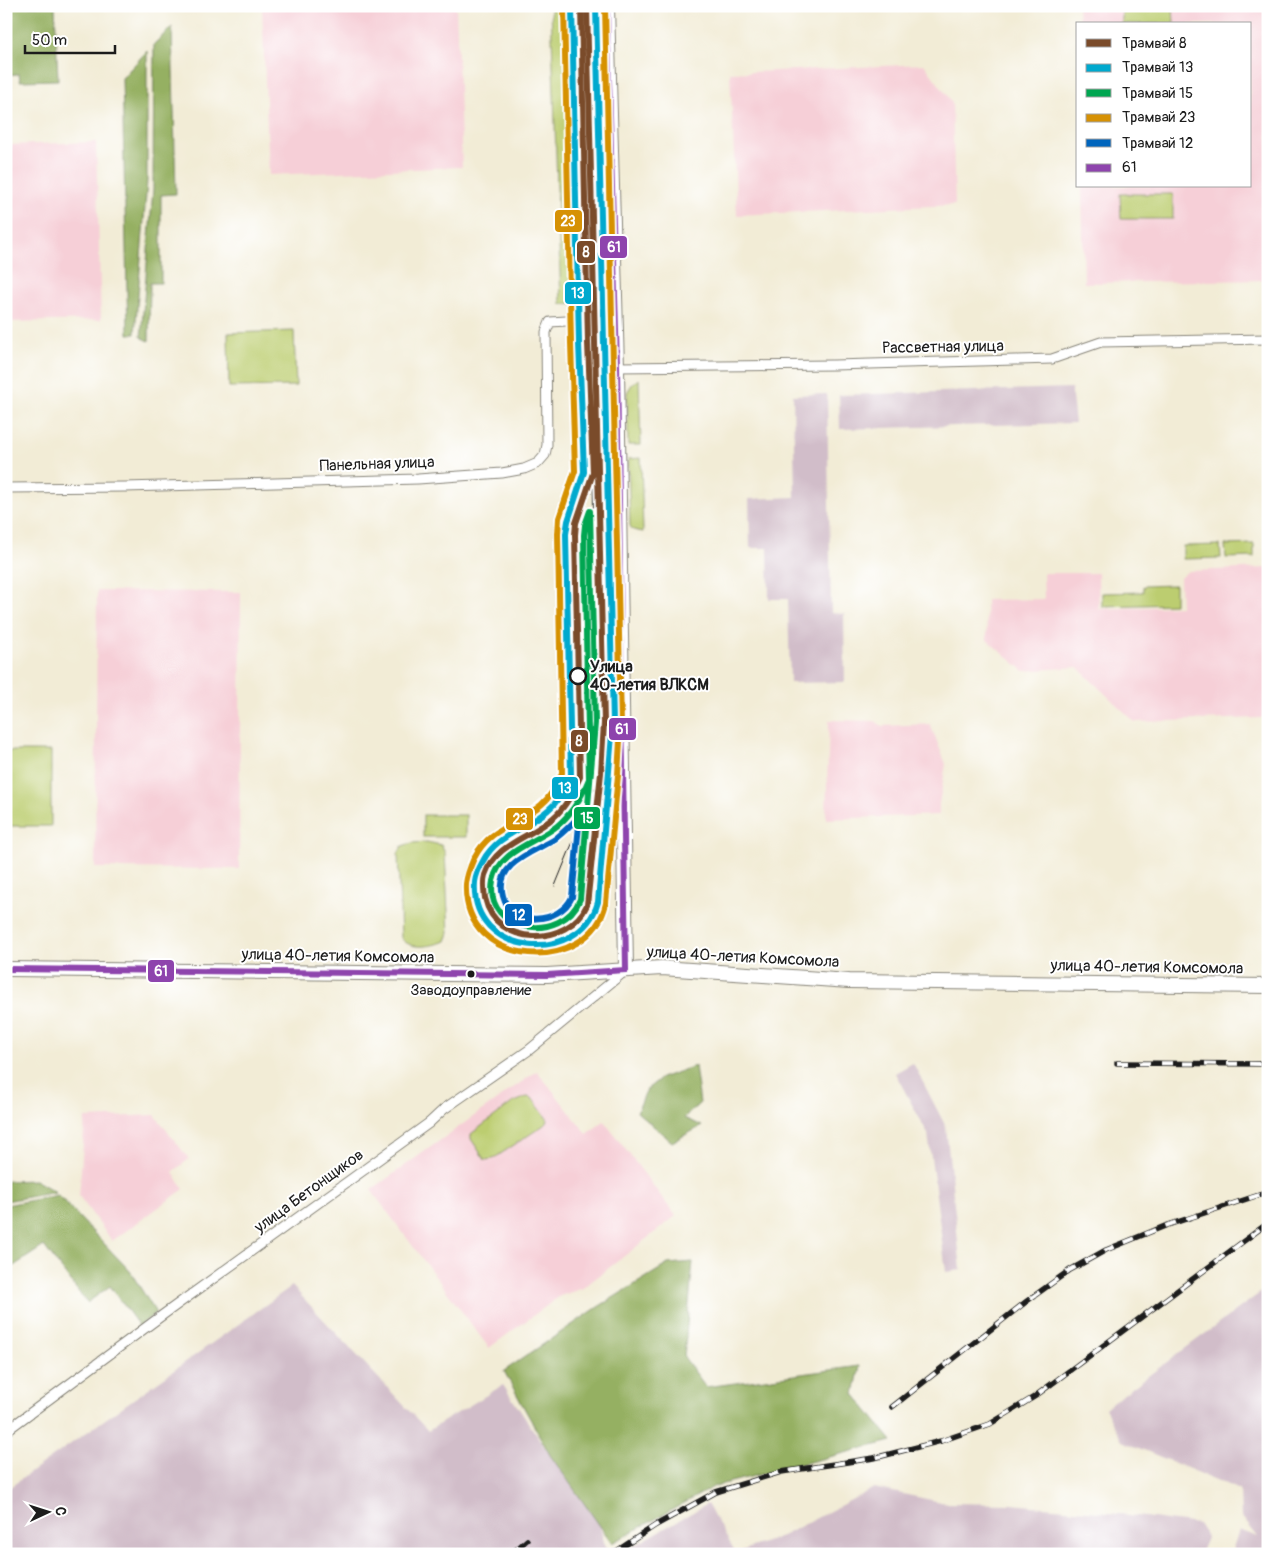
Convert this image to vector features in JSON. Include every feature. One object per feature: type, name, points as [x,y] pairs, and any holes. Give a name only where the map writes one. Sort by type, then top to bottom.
[{"type":"main road","points":[[607,6],[616,367],[626,970]]},
{"type":"main road","name":"улица 40-летия Комсомола","points":[[6,969],[547,976],[662,968],[849,981],[1268,986]]},
{"type":"street","name":"Панельная улица","points":[[6,488],[125,487],[408,479],[524,470],[538,463],[545,454],[547,445],[546,332],[550,322],[615,318]]},
{"type":"street","name":"Рассветная улица","points":[[616,367],[834,365],[1052,359],[1108,341],[1268,339]]},
{"type":"street","name":"улица Бетонщиков","points":[[6,1432],[164,1314],[430,1122],[444,1108],[529,1050],[626,970]]},
{"type":"shaded area","points":[[262,6],[456,6],[462,167],[269,175]]},
{"type":"shaded area","points":[[1078,6],[1268,6],[1268,280],[1084,283],[1082,188],[1252,188],[1252,22],[1079,22]]},
{"type":"shaded area","points":[[924,64],[952,102],[955,205],[737,215],[730,73]]},
{"type":"shaded area","points":[[96,142],[101,320],[6,322],[6,145]]},
{"type":"shaded area","points":[[1071,388],[1075,423],[840,429],[839,395]]},
{"type":"shaded area","points":[[827,394],[831,613],[844,614],[845,682],[790,683],[788,599],[769,599],[768,548],[750,548],[749,499],[795,497],[793,395]]},
{"type":"shaded area","points":[[1268,568],[1268,712],[1261,718],[1135,722],[1077,667],[1024,671],[987,640],[986,600],[1044,599],[1043,573],[1098,573],[1099,609],[1181,606],[1180,578],[1188,571]]},
{"type":"shaded area","points":[[97,591],[241,592],[239,869],[95,868]]},
{"type":"shaded area","points":[[829,720],[875,721],[882,726],[930,724],[946,764],[939,815],[826,819]]},
{"type":"shaded area","points":[[913,1063],[946,1127],[961,1270],[946,1272],[928,1134],[895,1073]]},
{"type":"shaded area","points":[[537,1071],[587,1134],[604,1121],[676,1216],[583,1288],[560,1296],[489,1348],[371,1190]]},
{"type":"shaded area","points":[[155,1115],[189,1159],[173,1172],[184,1189],[112,1241],[79,1196],[85,1118]]},
{"type":"shaded area","points":[[292,1286],[428,1431],[503,1385],[600,1526],[607,1554],[6,1554],[6,1490]]},
{"type":"shaded area","points":[[1268,1287],[1268,1554],[1231,1554],[1239,1530],[1258,1537],[1241,1516],[1240,1490],[1122,1441],[1105,1408]]},
{"type":"shaded area","points":[[874,1488],[946,1503],[1012,1504],[1129,1515],[1198,1524],[1207,1538],[1200,1554],[620,1554],[707,1504],[736,1553],[782,1536]]},
{"type":"green space","points":[[6,6],[55,6],[58,80],[20,81],[19,74],[6,75]]},
{"type":"green space","points":[[551,6],[573,6],[581,303],[561,304]]},
{"type":"green space","points":[[1124,6],[1173,6],[1174,22],[1122,22],[1122,9]]},
{"type":"green space","points":[[172,27],[176,194],[161,195],[161,283],[150,283],[149,341],[141,337],[153,189],[154,44]]},
{"type":"green space","points":[[147,51],[147,181],[135,334],[128,334],[122,78]]},
{"type":"green space","points":[[1120,194],[1173,194],[1173,219],[1121,219]]},
{"type":"green space","points":[[294,331],[296,386],[229,387],[228,333]]},
{"type":"green space","points":[[639,379],[641,445],[628,445],[627,392],[633,383]]},
{"type":"green space","points":[[641,458],[643,532],[633,530],[630,526],[628,459]]},
{"type":"green space","points":[[1254,544],[1254,557],[1226,558],[1225,545]]},
{"type":"green space","points":[[1220,545],[1221,558],[1183,559],[1183,546]]},
{"type":"green space","points":[[1175,585],[1175,604],[1102,606],[1102,593],[1143,592],[1143,586]]},
{"type":"green space","points":[[6,751],[51,751],[51,826],[6,826]]},
{"type":"green space","points":[[423,815],[466,815],[466,837],[423,837]]},
{"type":"green space","points":[[427,842],[441,845],[445,853],[449,933],[446,941],[428,946],[416,946],[410,945],[401,938],[398,854],[402,846]]},
{"type":"green space","points":[[695,1066],[700,1103],[684,1118],[702,1126],[672,1142],[637,1112],[647,1089],[661,1078]]},
{"type":"green space","points":[[527,1097],[532,1098],[548,1120],[547,1123],[493,1159],[485,1160],[471,1139],[471,1134],[512,1103]]},
{"type":"green space","points":[[35,1180],[56,1192],[6,1201],[6,1181]]},
{"type":"green space","points":[[58,1195],[130,1271],[156,1313],[139,1326],[110,1286],[87,1303],[44,1246],[6,1271],[6,1205]]},
{"type":"green space","points":[[693,1262],[684,1357],[706,1387],[860,1366],[854,1394],[892,1441],[715,1486],[612,1543],[550,1455],[504,1371],[598,1307],[668,1264]]},
{"type":"tram line","name":"23","points":[[564,6],[575,471],[559,518],[558,534],[562,773],[545,802],[532,812],[504,827],[488,839],[480,848],[471,864],[466,884],[470,913],[484,934],[505,947],[529,953],[554,952],[577,943],[596,926],[606,903],[618,775],[621,723],[605,6]]},
{"type":"tram line","name":"13","points":[[572,6],[579,343],[584,472],[568,521],[566,534],[571,775],[556,803],[540,817],[496,844],[483,861],[475,882],[478,907],[489,926],[507,939],[528,944],[550,944],[570,937],[587,923],[598,902],[613,723],[596,6]]},
{"type":"tram line","name":"8","points":[[581,6],[588,343],[593,473],[576,523],[575,535],[580,777],[569,799],[558,814],[497,855],[485,875],[484,884],[485,898],[492,914],[503,926],[517,933],[533,936],[565,929],[578,919],[587,905],[601,773],[604,723],[587,6]]},
{"type":"tram line","points":[[588,750],[593,734],[596,711],[593,473]]},
{"type":"tram line","points":[[580,777],[588,750],[584,503]]},
{"type":"tram line","name":"15","points":[[590,511],[595,723],[580,899],[571,913],[558,922],[542,927],[526,926],[512,922],[500,912],[493,899],[493,881],[497,870],[510,854],[557,826],[572,810],[589,779],[584,535],[590,511]]},
{"type":"tram line","points":[[555,886],[601,773]]},
{"type":"tram line","name":"12","points":[[580,815],[572,897],[566,906],[557,913],[547,917],[536,919],[515,913],[508,906],[503,896],[502,885],[504,875],[518,860],[555,839],[580,815]]},
{"type":"railway","points":[[1117,1063],[1268,1064]]},
{"type":"railway","points":[[892,1407],[1027,1301],[1070,1270],[1106,1250],[1165,1226],[1268,1192]]},
{"type":"railway","points":[[612,1554],[656,1525],[716,1492],[781,1472],[874,1458],[941,1441],[990,1424],[1034,1397],[1268,1223]]},
{"type":"railway","points":[[511,1554],[527,1540]]},
{"type":"railway","points":[[530,1554],[533,1551]]},
{"type":"transit line","name":"61","points":[[607,6],[617,367],[626,970]]},
{"type":"transit line","name":"61","points":[[6,969],[547,975],[626,970]]},
{"type":"place","name":"Улица 40-летия ВЛКСМ","points":[[578,676]]},
{"type":"place","name":"Заводоуправление","points":[[471,974]]}]
